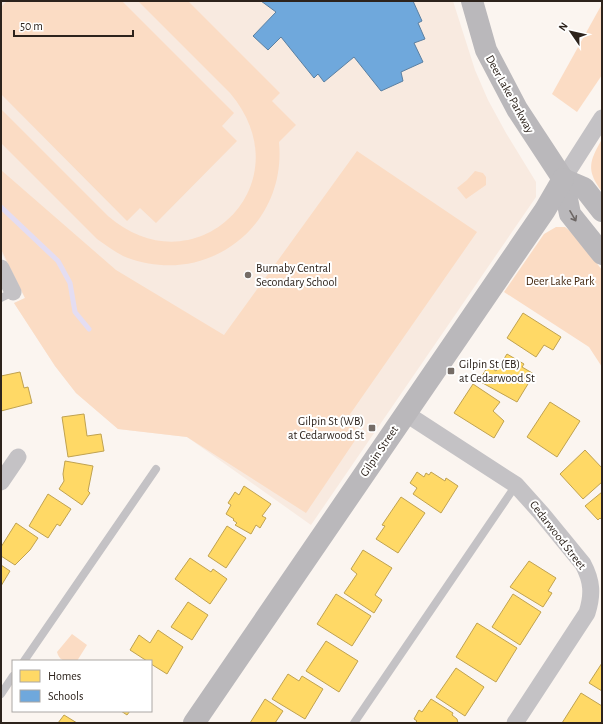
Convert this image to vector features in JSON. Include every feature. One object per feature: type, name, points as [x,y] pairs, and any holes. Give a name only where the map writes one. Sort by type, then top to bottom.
[{"type":"street","name":"Deer Lake Parkway","points":[[472,1],[486,50],[517,109],[563,179],[570,214],[602,254]]},
{"type":"street","points":[[602,118],[563,179],[584,188],[602,212]]},
{"type":"street","name":"Gilpin Street","points":[[194,723],[545,210],[563,179]]},
{"type":"street","points":[[1,268],[7,295]]},
{"type":"street","name":"Cedarwood Street","points":[[405,413],[516,485],[583,564],[591,582],[592,591],[590,603],[582,623],[515,723]]},
{"type":"street","points":[[1,482],[18,457]]},
{"type":"lane","points":[[25,660],[156,469]]},
{"type":"lane","points":[[354,723],[516,485]]},
{"type":"lane","points":[[1,694],[12,678]]},
{"type":"shaded area","name":"Burnaby Central Secondary School","points":[[1,1],[453,1],[475,70],[488,100],[536,182],[536,197],[311,525],[187,437],[118,429],[76,393],[55,366],[14,303],[25,298],[1,252]]},
{"type":"green space","points":[[7,1],[122,1],[234,113],[222,126],[237,141],[156,223],[140,208],[127,221],[1,94],[1,7]]},
{"type":"green space","points":[[138,1],[188,1],[280,93],[272,101],[296,125],[279,142],[278,172],[270,200],[256,223],[236,242],[213,256],[186,264],[158,265],[128,258],[112,250],[97,239],[1,143],[1,109],[108,216],[141,236],[175,242],[205,234],[230,217],[248,192],[256,161],[250,128],[230,93]]},
{"type":"green space","points":[[602,4],[602,75],[577,112],[552,94]]},
{"type":"green space","points":[[602,139],[602,192],[593,178],[591,166],[594,154]]},
{"type":"green space","points":[[357,151],[477,232],[346,420],[360,433],[306,513],[187,437],[118,429],[76,393],[55,366],[14,303],[25,298],[1,249],[1,170],[116,270],[224,335]]},
{"type":"green space","points":[[475,171],[483,173],[486,177],[486,185],[466,199],[457,188]]},
{"type":"green space","name":"Deer Lake Park","points":[[556,227],[565,227],[576,236],[602,270],[602,367],[589,347],[504,292],[544,234]]},
{"type":"green space","points":[[72,634],[87,645],[78,660],[62,660],[58,656],[57,652]]},
{"type":"building: Homes","points":[[523,313],[561,337],[553,350],[544,345],[536,357],[507,338]]},
{"type":"building: Homes","points":[[507,354],[524,364],[522,367],[534,374],[517,402],[479,381],[488,366],[496,371]]},
{"type":"building: Homes","points":[[20,372],[24,388],[28,387],[32,403],[1,411],[1,376]]},
{"type":"building: Homes","points":[[473,384],[500,402],[493,411],[504,421],[494,438],[454,413]]},
{"type":"building: Homes","points":[[550,402],[580,421],[557,457],[527,437]]},
{"type":"building: Homes","points":[[84,414],[87,436],[101,434],[104,451],[68,457],[62,417]]},
{"type":"building: Homes","points":[[585,450],[602,468],[602,482],[583,499],[560,474]]},
{"type":"building: Homes","points":[[65,461],[93,466],[88,491],[90,493],[82,505],[59,489],[64,481],[63,474]]},
{"type":"building: Homes","points":[[417,472],[424,477],[426,473],[429,475],[431,472],[445,481],[446,478],[458,486],[441,513],[413,494],[417,488],[410,483]]},
{"type":"building: Homes","points":[[244,486],[271,504],[262,516],[266,518],[260,528],[256,525],[251,534],[235,525],[237,523],[233,520],[234,519],[226,514],[231,505],[228,503],[235,492],[239,495]]},
{"type":"building: Homes","points":[[602,492],[602,520],[600,518],[598,520],[585,506]]},
{"type":"building: Homes","points":[[48,494],[71,509],[60,526],[57,524],[48,538],[29,526]]},
{"type":"building: Homes","points":[[401,497],[425,513],[398,553],[376,539],[385,526],[382,525]]},
{"type":"building: Homes","points":[[16,523],[38,538],[30,550],[15,565],[1,556],[1,547]]},
{"type":"building: Homes","points":[[227,526],[246,538],[226,568],[208,556]]},
{"type":"building: Homes","points":[[363,550],[392,568],[375,595],[382,600],[374,613],[344,593],[357,574],[351,569]]},
{"type":"building: Homes","points":[[190,558],[211,572],[213,569],[227,579],[210,604],[175,579]]},
{"type":"building: Homes","points":[[529,561],[556,578],[548,591],[552,593],[543,607],[510,587]]},
{"type":"building: Homes","points":[[1,565],[10,571],[1,586]]},
{"type":"building: Homes","points":[[336,594],[371,616],[352,646],[317,624]]},
{"type":"building: Homes","points":[[513,594],[541,612],[520,645],[492,627]]},
{"type":"building: Homes","points":[[188,602],[208,615],[192,640],[171,627]]},
{"type":"building: Homes","points":[[477,623],[517,648],[496,682],[456,657]]},
{"type":"building: Homes","points":[[158,630],[183,647],[167,674],[152,665],[152,660],[145,660],[130,650],[139,635],[150,643]]},
{"type":"building: Homes","points":[[326,641],[358,661],[339,692],[306,671]]},
{"type":"building: Homes","points":[[602,663],[602,691],[589,683]]},
{"type":"building: Homes","points":[[456,668],[484,687],[465,716],[436,697]]},
{"type":"building: Homes","points":[[288,674],[299,681],[302,676],[323,689],[305,719],[272,699]]},
{"type":"building: Homes","points":[[581,693],[602,706],[602,723],[562,723]]},
{"type":"building: Homes","points":[[265,699],[283,711],[275,723],[250,723]]},
{"type":"building: Homes","points":[[431,699],[453,713],[452,715],[457,719],[458,723],[415,723],[417,721],[414,719],[419,710],[422,712]]},
{"type":"building: Homes","points":[[122,712],[129,712],[127,715]]},
{"type":"building: Homes","points":[[64,715],[77,723],[58,723]]},
{"type":"building: Schools","points":[[261,1],[413,1],[422,21],[418,23],[425,39],[414,43],[423,62],[401,72],[403,81],[381,91],[354,57],[324,82],[318,74],[314,78],[281,37],[268,50],[253,36],[276,12]]},
{"type":"waterway","points":[[1,207],[58,261],[70,283],[75,312],[89,329]]},
{"type":"place","name":"Burnaby Central Secondary School","points":[[248,275]]},
{"type":"place","name":"Gilpin St (EB) at Cedarwood St","points":[[451,371]]},
{"type":"place","name":"Gilpin St (WB) at Cedarwood St","points":[[372,428]]}]
